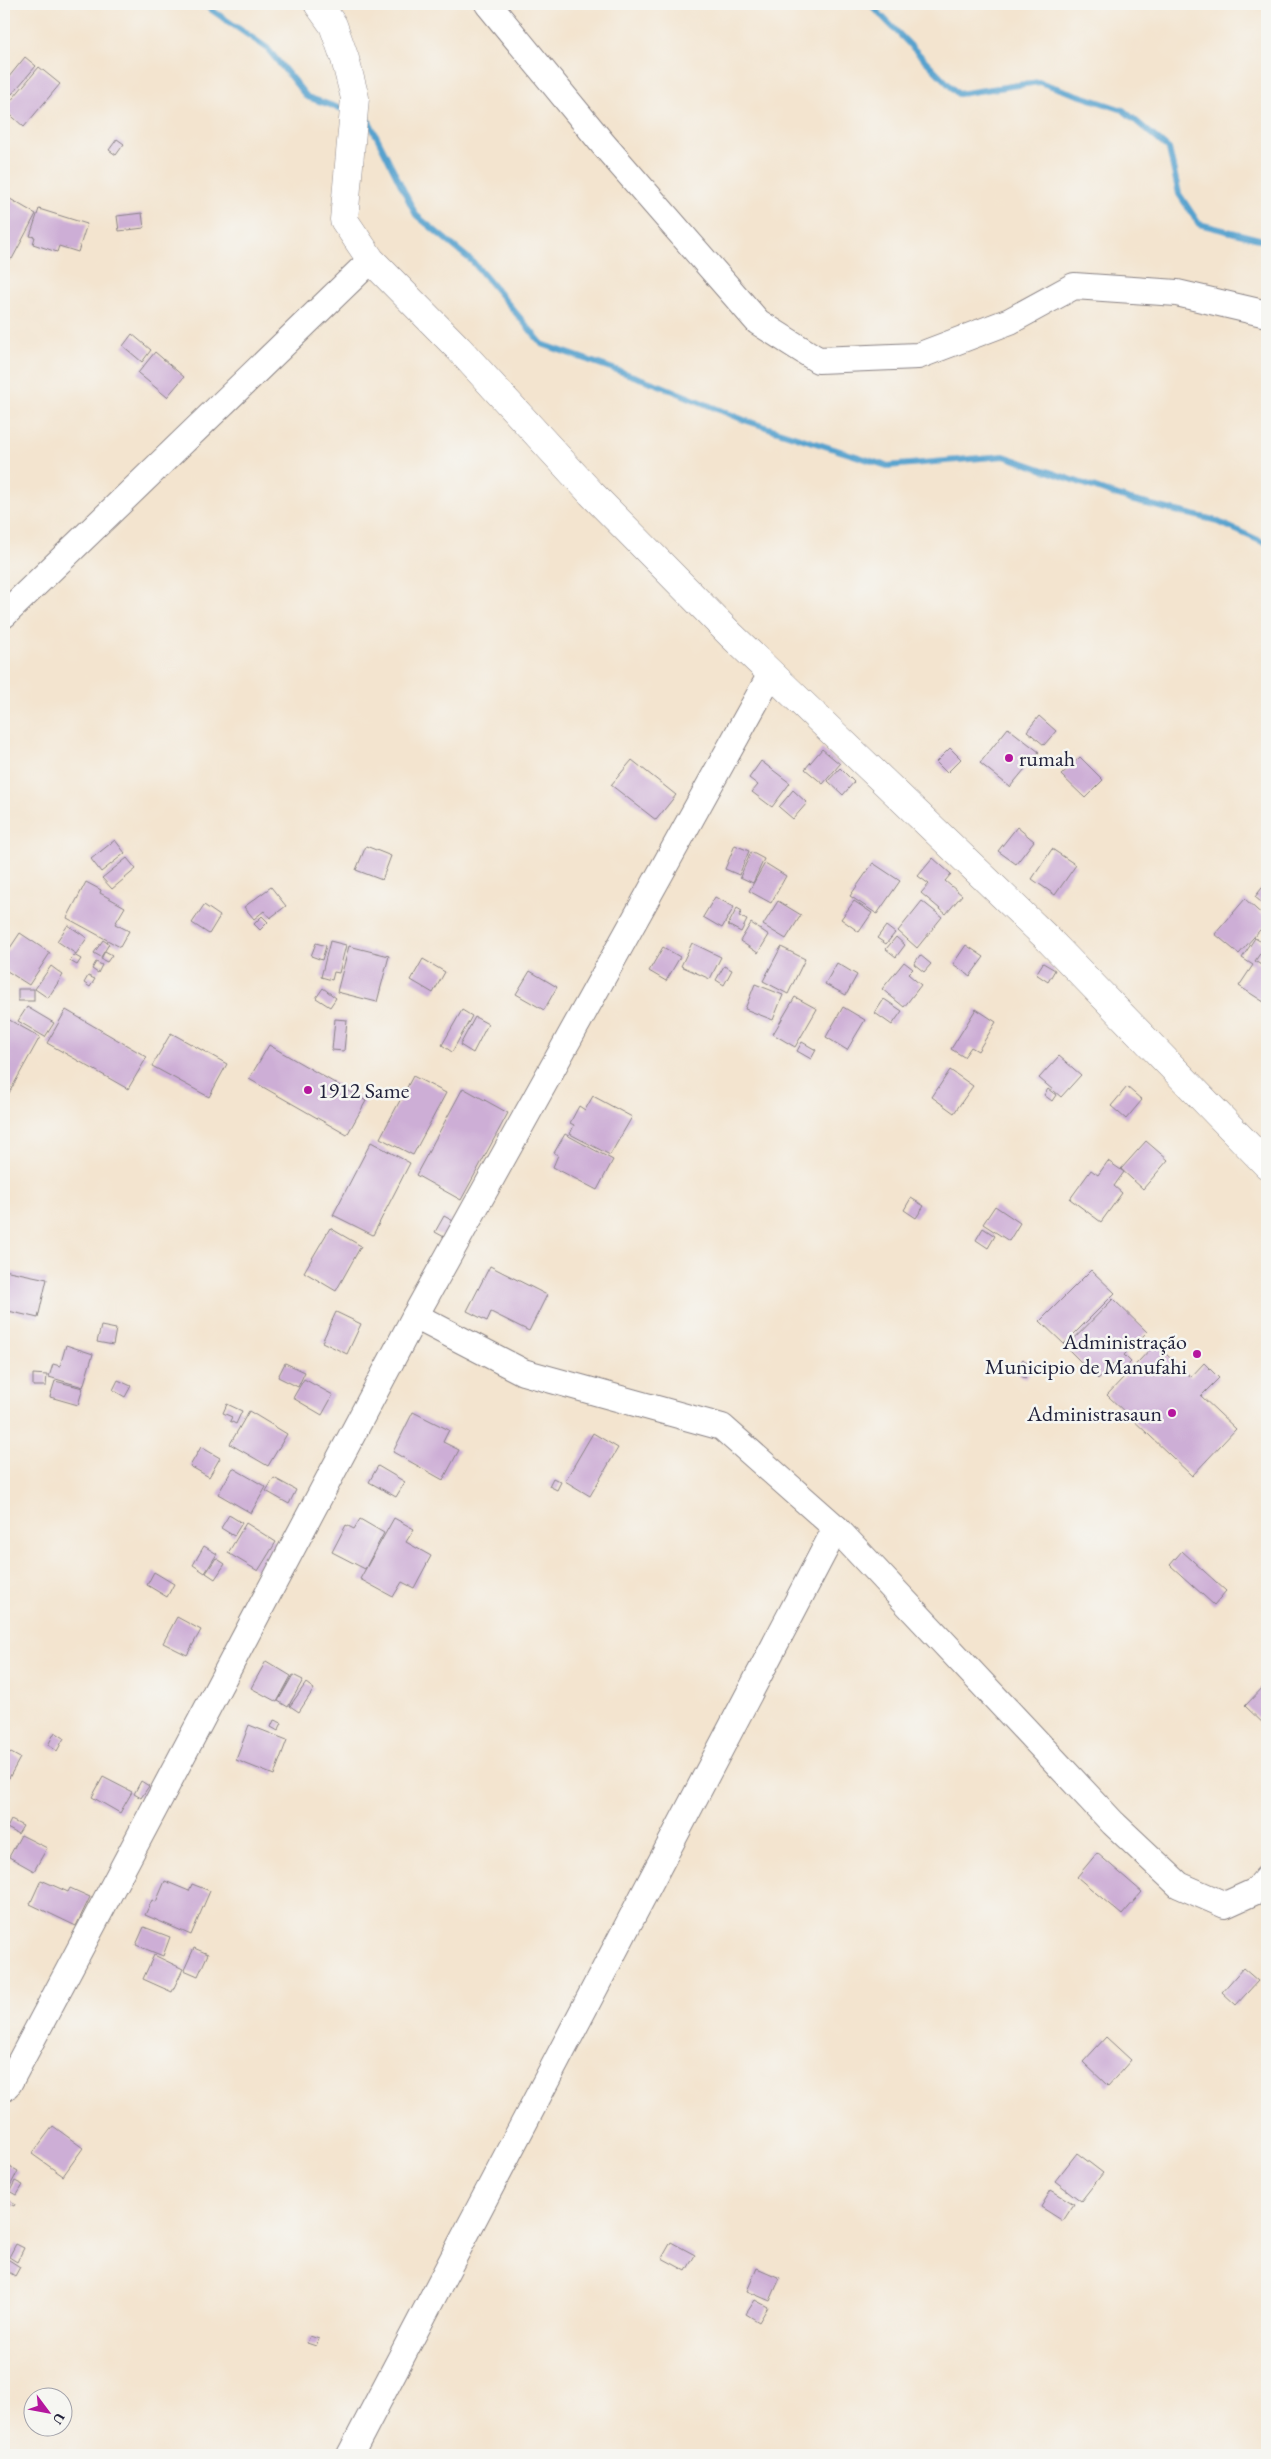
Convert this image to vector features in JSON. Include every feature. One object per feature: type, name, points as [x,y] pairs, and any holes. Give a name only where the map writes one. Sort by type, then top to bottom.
[{"type":"main road","points":[[318,4],[333,25],[345,59],[355,98],[344,220],[371,260],[458,348],[592,493],[771,674],[1046,937],[1267,1165]]},
{"type":"street","points":[[488,4],[603,144],[758,322],[818,360],[918,356],[1010,321],[1074,286],[1177,293],[1267,314]]},
{"type":"street","points":[[4,615],[371,260]]},
{"type":"street","points":[[4,2088],[9,2083],[415,1316],[771,674]]},
{"type":"street","points":[[415,1316],[523,1372],[722,1427],[836,1528],[1113,1824],[1179,1885],[1225,1905],[1256,1891],[1267,1878]]},
{"type":"street","points":[[350,2455],[836,1528]]},
{"type":"building","points":[[25,57],[36,66],[12,94],[4,87],[4,83]]},
{"type":"building","points":[[39,67],[60,84],[24,127],[4,109]]},
{"type":"building","points":[[117,139],[124,144],[116,155],[109,150]]},
{"type":"building","points":[[5,196],[36,214],[12,259],[4,255]]},
{"type":"building","points":[[39,209],[87,224],[78,252],[59,246],[57,252],[33,244],[35,237],[30,236]]},
{"type":"building","points":[[142,213],[144,228],[119,231],[117,216]]},
{"type":"building","points":[[132,334],[151,350],[142,362],[123,346]]},
{"type":"building","points":[[155,352],[184,377],[167,397],[138,373]]},
{"type":"building","name":"rumah","points":[[1039,716],[1056,731],[1044,745],[1027,731]]},
{"type":"building","name":"rumah","points":[[1008,728],[1039,752],[1010,787],[980,763]]},
{"type":"building","points":[[950,748],[961,759],[947,773],[936,762]]},
{"type":"building","points":[[822,749],[840,764],[823,784],[805,769]]},
{"type":"building","name":"rumah","points":[[1080,757],[1103,780],[1085,798],[1061,775]]},
{"type":"building","points":[[632,760],[676,795],[656,820],[611,785]]},
{"type":"building","points":[[761,761],[790,783],[772,807],[752,792],[758,785],[749,778]]},
{"type":"building","points":[[840,768],[854,782],[843,795],[828,781]]},
{"type":"building","points":[[793,790],[807,803],[793,819],[779,807]]},
{"type":"building","points":[[1017,827],[1034,841],[1016,864],[998,851]]},
{"type":"building","points":[[115,840],[125,853],[101,872],[91,859]]},
{"type":"building","points":[[735,845],[749,851],[739,875],[725,869]]},
{"type":"building","points":[[366,846],[391,856],[382,880],[356,870]]},
{"type":"building","points":[[1052,849],[1076,865],[1055,895],[1032,879]]},
{"type":"building","points":[[751,852],[764,859],[753,883],[740,877]]},
{"type":"building","points":[[127,858],[136,869],[112,889],[102,878]]},
{"type":"building","points":[[933,858],[951,874],[945,881],[962,895],[946,914],[921,893],[929,884],[918,876]]},
{"type":"building","points":[[765,863],[786,876],[771,903],[749,891]]},
{"type":"building","points":[[873,863],[900,881],[877,914],[850,896]]},
{"type":"building","points":[[86,882],[101,890],[100,893],[125,907],[115,924],[129,931],[120,947],[67,918]]},
{"type":"building","points":[[1265,884],[1267,885],[1267,907],[1255,897]]},
{"type":"building","points":[[271,887],[286,906],[270,918],[264,911],[254,919],[244,907]]},
{"type":"building","points":[[715,897],[734,907],[722,928],[703,917]]},
{"type":"building","points":[[1245,899],[1267,919],[1267,922],[1239,954],[1215,934]]},
{"type":"building","points":[[778,901],[801,915],[786,939],[763,925]]},
{"type":"building","points":[[854,901],[872,913],[859,932],[841,919]]},
{"type":"building","points":[[922,901],[942,917],[917,948],[898,931]]},
{"type":"building","points":[[204,905],[220,916],[209,934],[192,923]]},
{"type":"building","points":[[737,908],[742,911],[739,916],[747,920],[741,932],[728,925]]},
{"type":"building","points":[[262,916],[268,922],[260,930],[254,924]]},
{"type":"building","points":[[751,923],[769,935],[758,953],[740,941]]},
{"type":"building","points":[[68,925],[87,938],[76,954],[57,941]]},
{"type":"building","points":[[886,926],[895,933],[886,944],[877,938]]},
{"type":"building","points":[[20,933],[50,953],[29,985],[4,969],[4,957]]},
{"type":"building","points":[[896,937],[905,945],[896,957],[886,949]]},
{"type":"building","points":[[1255,938],[1266,945],[1255,961],[1267,969],[1267,1004],[1239,986],[1253,965],[1242,958]]},
{"type":"building","points":[[103,940],[109,944],[101,957],[94,953]]},
{"type":"building","points":[[330,941],[346,945],[339,973],[334,972],[332,980],[321,977]]},
{"type":"building","points":[[316,943],[326,946],[322,960],[311,956]]},
{"type":"building","points":[[692,943],[721,957],[710,979],[681,966]]},
{"type":"building","points":[[966,945],[984,957],[970,976],[953,964]]},
{"type":"building","points":[[349,946],[389,956],[377,1002],[337,992]]},
{"type":"building","points":[[663,947],[680,957],[666,981],[649,971]]},
{"type":"building","points":[[781,947],[805,959],[788,994],[763,981]]},
{"type":"building","points":[[105,951],[112,955],[107,962],[101,959]]},
{"type":"building","points":[[74,955],[81,959],[77,965],[70,961]]},
{"type":"building","points":[[920,955],[931,964],[924,972],[914,964]]},
{"type":"building","points":[[423,959],[445,972],[433,993],[411,980]]},
{"type":"building","points":[[96,962],[102,965],[98,973],[92,969]]},
{"type":"building","points":[[904,962],[913,969],[908,974],[921,985],[904,1007],[882,989]]},
{"type":"building","points":[[837,963],[857,975],[846,995],[825,984]]},
{"type":"building","points":[[1043,963],[1055,970],[1048,982],[1036,974]]},
{"type":"building","points":[[51,966],[63,975],[48,998],[35,989]]},
{"type":"building","points":[[724,966],[732,970],[724,985],[716,980]]},
{"type":"building","points":[[530,971],[557,987],[544,1010],[516,994]]},
{"type":"building","points":[[88,976],[95,979],[90,987],[84,983]]},
{"type":"building","points":[[755,984],[783,995],[773,1020],[745,1009]]},
{"type":"building","points":[[323,988],[336,998],[330,1007],[316,998]]},
{"type":"building","points":[[18,989],[34,989],[34,1001],[18,1001]]},
{"type":"building","points":[[795,997],[817,1009],[795,1047],[773,1034]]},
{"type":"building","points":[[884,999],[902,1011],[892,1025],[875,1013]]},
{"type":"building","points":[[27,1007],[54,1023],[45,1037],[18,1021]]},
{"type":"building","points":[[843,1007],[865,1020],[847,1050],[826,1037]]},
{"type":"building","points":[[976,1009],[996,1022],[978,1051],[971,1047],[964,1057],[951,1049]]},
{"type":"building","points":[[66,1010],[147,1057],[128,1089],[47,1043]]},
{"type":"building","points":[[462,1010],[472,1016],[452,1052],[442,1045]]},
{"type":"building","points":[[4,1017],[40,1037],[9,1093],[4,1091]]},
{"type":"building","points":[[475,1017],[488,1024],[473,1053],[460,1045]]},
{"type":"building","points":[[335,1019],[347,1020],[344,1051],[332,1050]]},
{"type":"building","points":[[171,1033],[227,1064],[209,1097],[152,1066]]},
{"type":"building","points":[[802,1042],[816,1050],[811,1059],[797,1051]]},
{"type":"building","name":"1912 Same","points":[[269,1045],[366,1101],[347,1135],[249,1079]]},
{"type":"building","points":[[1059,1056],[1081,1075],[1061,1097],[1039,1078]]},
{"type":"building","points":[[950,1070],[973,1086],[954,1113],[932,1097]]},
{"type":"building","points":[[413,1076],[446,1093],[413,1155],[380,1138]]},
{"type":"building","points":[[1127,1087],[1142,1100],[1126,1119],[1111,1106]]},
{"type":"building","points":[[463,1088],[508,1113],[461,1200],[416,1175]]},
{"type":"building","points":[[1048,1089],[1056,1095],[1052,1101],[1044,1095]]},
{"type":"building","points":[[593,1096],[632,1117],[610,1155],[570,1134],[574,1125],[570,1123],[579,1106],[585,1110]]},
{"type":"building","points":[[565,1134],[613,1160],[597,1190],[553,1167],[558,1155],[554,1153]]},
{"type":"building","points":[[1146,1141],[1168,1160],[1143,1189],[1121,1169]]},
{"type":"building","points":[[371,1142],[410,1163],[373,1235],[333,1215]]},
{"type":"building","points":[[1108,1161],[1124,1172],[1114,1186],[1122,1193],[1101,1222],[1070,1199],[1091,1170],[1098,1175]]},
{"type":"building","points":[[911,1198],[924,1206],[916,1218],[904,1210]]},
{"type":"building","points":[[995,1206],[1020,1223],[1009,1241],[983,1224]]},
{"type":"building","points":[[444,1216],[455,1222],[446,1238],[435,1232]]},
{"type":"building","points":[[330,1228],[361,1246],[336,1291],[304,1272]]},
{"type":"building","points":[[983,1228],[995,1236],[988,1248],[976,1240]]},
{"type":"building","points":[[490,1266],[547,1295],[529,1331],[491,1312],[487,1321],[467,1311]]},
{"type":"building","points":[[4,1270],[47,1279],[38,1318],[4,1310]]},
{"type":"building","points":[[1091,1270],[1115,1293],[1064,1344],[1040,1321]]},
{"type":"building","points":[[1113,1299],[1147,1332],[1124,1355],[1131,1362],[1123,1370],[1115,1362],[1098,1379],[1066,1347]]},
{"type":"building","points":[[336,1312],[361,1324],[347,1354],[322,1342]]},
{"type":"building","points":[[101,1326],[116,1329],[113,1345],[97,1342]]},
{"type":"building","name":"Administrasaun","points":[[1155,1344],[1191,1377],[1204,1363],[1219,1378],[1201,1396],[1236,1429],[1192,1476],[1107,1395]]},
{"type":"building","points":[[66,1345],[93,1354],[83,1387],[49,1377],[53,1364],[60,1366]]},
{"type":"building","points":[[1023,1359],[1034,1369],[1025,1379],[1014,1369]]},
{"type":"building","points":[[285,1363],[305,1372],[298,1387],[278,1377]]},
{"type":"building","points":[[33,1374],[47,1375],[46,1386],[33,1386]]},
{"type":"building","points":[[304,1379],[333,1395],[322,1415],[293,1398]]},
{"type":"building","points":[[118,1380],[131,1386],[125,1397],[113,1390]]},
{"type":"building","points":[[55,1381],[83,1388],[78,1405],[50,1397]]},
{"type":"building","points":[[227,1404],[242,1411],[236,1424],[230,1421],[232,1417],[223,1413]]},
{"type":"building","points":[[249,1411],[287,1434],[268,1466],[230,1444]]},
{"type":"building","points":[[413,1412],[449,1430],[443,1442],[459,1450],[443,1480],[393,1452]]},
{"type":"building","points":[[593,1433],[618,1448],[590,1496],[565,1481]]},
{"type":"building","points":[[201,1447],[220,1458],[209,1477],[190,1466]]},
{"type":"building","points":[[378,1466],[405,1482],[396,1497],[369,1482]]},
{"type":"building","points":[[233,1468],[266,1487],[251,1513],[218,1494]]},
{"type":"building","points":[[274,1478],[296,1490],[289,1504],[266,1491]]},
{"type":"building","points":[[553,1478],[561,1482],[557,1490],[549,1486]]},
{"type":"building","points":[[229,1515],[242,1523],[234,1536],[221,1528]]},
{"type":"building","points":[[394,1518],[414,1529],[406,1542],[431,1556],[414,1588],[402,1582],[393,1597],[360,1579]]},
{"type":"building","points":[[360,1519],[384,1533],[365,1569],[332,1552],[346,1525],[354,1529]]},
{"type":"building","points":[[246,1523],[276,1542],[258,1571],[228,1553]]},
{"type":"building","points":[[204,1546],[217,1554],[205,1573],[193,1565]]},
{"type":"building","points":[[1182,1551],[1226,1591],[1214,1605],[1170,1565]]},
{"type":"building","points":[[216,1558],[225,1564],[215,1579],[206,1573]]},
{"type":"building","points":[[154,1572],[174,1584],[167,1597],[147,1585]]},
{"type":"building","points":[[177,1617],[201,1630],[187,1655],[163,1643]]},
{"type":"building","points":[[266,1661],[291,1676],[277,1702],[251,1688]]},
{"type":"building","points":[[293,1675],[303,1680],[288,1707],[278,1701]]},
{"type":"building","points":[[306,1683],[314,1689],[299,1712],[290,1706]]},
{"type":"building","points":[[1267,1683],[1267,1727],[1245,1706]]},
{"type":"building","points":[[274,1720],[282,1723],[278,1731],[271,1727]]},
{"type":"building","points":[[249,1725],[287,1740],[274,1775],[236,1760]]},
{"type":"building","points":[[55,1732],[64,1738],[57,1751],[48,1745]]},
{"type":"building","points":[[4,1749],[20,1758],[9,1778],[4,1775]]},
{"type":"building","points":[[103,1777],[132,1792],[120,1813],[92,1797]]},
{"type":"building","points":[[141,1781],[149,1786],[141,1798],[134,1794]]},
{"type":"building","points":[[11,1820],[23,1826],[18,1834],[7,1828]]},
{"type":"building","points":[[21,1835],[47,1848],[34,1871],[9,1857]]},
{"type":"building","points":[[1097,1853],[1142,1892],[1122,1915],[1077,1877]]},
{"type":"building","points":[[41,1880],[68,1892],[70,1888],[90,1897],[76,1926],[30,1904]]},
{"type":"building","points":[[165,1881],[189,1891],[192,1884],[210,1891],[191,1935],[145,1915],[152,1900],[156,1902]]},
{"type":"building","points":[[144,1927],[170,1937],[163,1956],[136,1945]]},
{"type":"building","points":[[194,1948],[208,1954],[198,1976],[184,1970]]},
{"type":"building","points":[[154,1955],[183,1969],[172,1992],[143,1979]]},
{"type":"building","points":[[1243,1968],[1258,1981],[1236,2005],[1222,1992]]},
{"type":"building","points":[[1106,2037],[1131,2060],[1108,2086],[1083,2062]]},
{"type":"building","points":[[53,2126],[83,2148],[63,2176],[32,2154]]},
{"type":"building","points":[[1077,2153],[1103,2173],[1081,2201],[1055,2181]]},
{"type":"building","points":[[4,2163],[18,2171],[10,2186],[4,2183]]},
{"type":"building","points":[[15,2181],[23,2185],[17,2195],[10,2191]]},
{"type":"building","points":[[1051,2190],[1074,2204],[1063,2221],[1041,2207]]},
{"type":"building","points":[[7,2198],[15,2204],[14,2206],[10,2204],[5,2213],[4,2203]]},
{"type":"building","points":[[671,2242],[695,2255],[686,2271],[662,2258]]},
{"type":"building","points":[[16,2244],[24,2248],[17,2262],[9,2257]]},
{"type":"building","points":[[6,2258],[20,2267],[15,2276],[4,2269]]},
{"type":"building","points":[[757,2268],[780,2278],[770,2301],[747,2291]]},
{"type":"building","points":[[755,2300],[768,2307],[759,2322],[746,2314]]},
{"type":"building","points":[[310,2336],[319,2339],[316,2346],[307,2343]]},
{"type":"waterway","points":[[203,4],[267,48],[307,97],[348,111]]},
{"type":"waterway","points":[[870,4],[958,94],[1039,82],[1123,110],[1169,149],[1179,194],[1199,224],[1267,241]]},
{"type":"waterway","points":[[362,116],[370,123],[416,215],[473,262],[542,344],[659,385],[744,420],[887,466],[1004,456],[1130,500],[1214,520],[1267,544]]},
{"type":"place","name":"rumah","points":[[1009,758]]},
{"type":"place","name":"1912 Same","points":[[308,1090]]},
{"type":"place","name":"Administração Municipio de Manufahi","points":[[1197,1354]]},
{"type":"place","name":"Administrasaun","points":[[1172,1413]]}]
